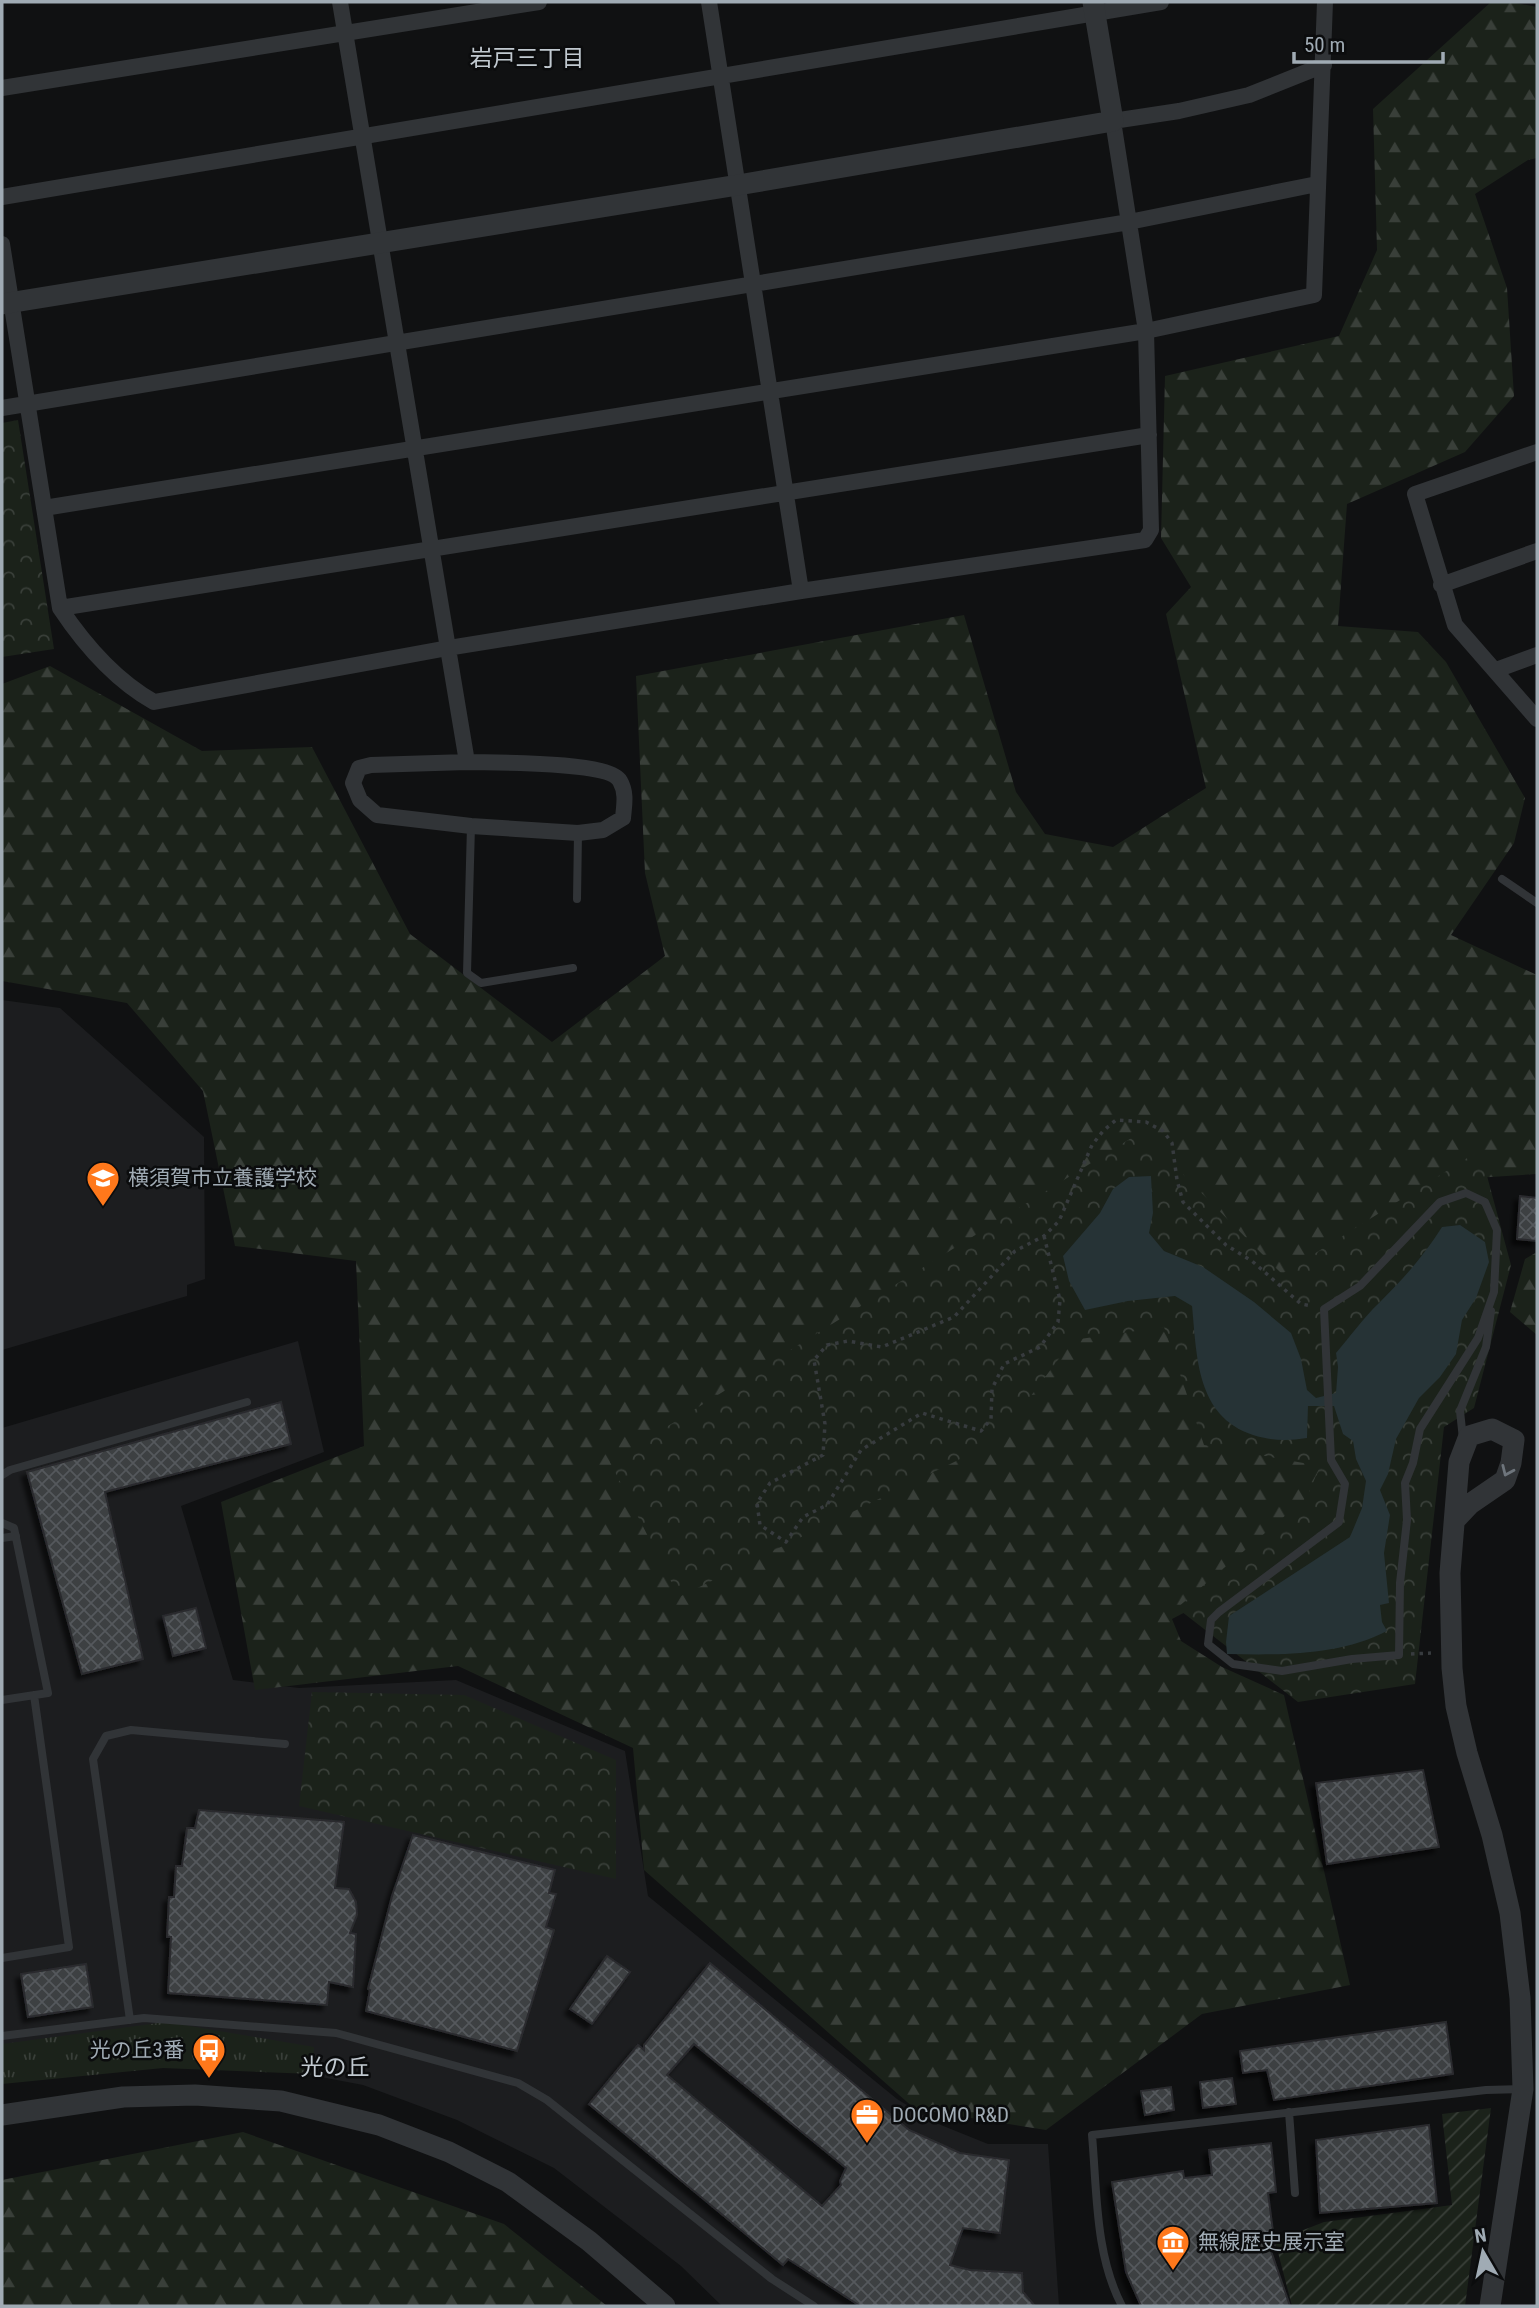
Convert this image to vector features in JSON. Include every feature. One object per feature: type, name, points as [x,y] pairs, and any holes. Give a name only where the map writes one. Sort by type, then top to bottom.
[{"type":"street","points":[[340,2],[467,762]]},
{"type":"street","points":[[2,88],[539,2]]},
{"type":"street","points":[[709,2],[801,591]]},
{"type":"street","points":[[2,197],[597,99],[1094,8],[1161,2]]},
{"type":"street","points":[[44,509],[1146,331],[1314,295],[1325,2]]},
{"type":"street","points":[[2,244],[6,304],[27,404],[60,608],[81,640],[137,692],[154,702],[448,648],[801,591],[1145,540],[1151,530],[1146,331],[1094,8]]},
{"type":"street","points":[[6,304],[1178,111],[1249,95],[1324,65]]},
{"type":"street","points":[[2,408],[1129,222],[1317,184]]},
{"type":"street","points":[[60,608],[1149,435]]},
{"type":"street","points":[[1537,452],[1415,495],[1455,625],[1537,719]]},
{"type":"street","points":[[1441,584],[1537,551]]},
{"type":"street","points":[[1496,670],[1537,655]]},
{"type":"street","points":[[467,762],[584,767],[611,773],[620,780],[625,797],[623,818],[603,830],[578,834],[471,826],[377,815],[360,800],[353,783],[359,768],[371,765],[467,762]]},
{"type":"street","points":[[1455,1520],[1470,1504],[1505,1480],[1511,1463],[1514,1440],[1492,1429],[1469,1436],[1459,1462],[1450,1573],[1451,1651],[1456,1706],[1492,1835],[1510,1913],[1530,2088],[1490,2306]]},
{"type":"street","points":[[2,2115],[123,2097],[195,2095],[281,2101],[379,2125],[449,2151],[508,2182],[589,2241],[666,2306]]},
{"type":"lane","points":[[471,826],[467,973],[481,983],[573,968]]},
{"type":"lane","points":[[577,899],[578,834]]},
{"type":"lane","points":[[1502,879],[1537,903]]},
{"type":"lane","points":[[1465,1445],[1460,1411],[1486,1347],[1494,1292],[1497,1230],[1485,1202],[1466,1193],[1440,1202],[1360,1286],[1324,1309],[1331,1460],[1345,1484],[1339,1522],[1219,1612],[1211,1620],[1208,1644],[1233,1664],[1282,1671],[1352,1659],[1399,1655],[1400,1583],[1407,1520],[1405,1483],[1413,1464],[1420,1429],[1478,1338],[1494,1292]]},
{"type":"lane","points":[[2,1475],[10,1470],[247,1402]]},
{"type":"lane","points":[[2,1524],[15,1528],[48,1693],[2,1700]]},
{"type":"lane","points":[[2,1538],[16,1536]]},
{"type":"lane","points":[[2,1958],[69,1947],[34,1695]]},
{"type":"lane","points":[[130,2020],[93,1759],[106,1736],[131,1730],[285,1744]]},
{"type":"lane","points":[[2,2036],[144,2018],[336,2033],[518,2083],[547,2100],[772,2279],[814,2306]]},
{"type":"lane","points":[[1122,2306],[1103,2254],[1092,2135],[1486,2090],[1530,2088]]},
{"type":"lane","points":[[1289,2112],[1295,2193]]},
{"type":"path","points":[[1044,1236],[1060,1300],[1058,1322],[1040,1347],[1004,1364],[992,1389],[991,1419],[981,1431],[922,1413],[861,1450],[827,1505],[803,1517],[786,1542],[760,1525],[757,1503],[770,1483],[822,1455],[825,1424],[814,1360],[827,1345],[848,1341],[882,1347],[954,1317],[1015,1251],[1044,1236],[1059,1221],[1092,1145],[1116,1120],[1146,1122],[1163,1131],[1172,1143],[1183,1202],[1226,1245],[1252,1261],[1301,1304],[1324,1309]]},
{"type":"path","points":[[1399,1655],[1451,1651]]},
{"type":"shaded area","name":"横須賀市立養護学校","points":[[2,1000],[60,1008],[204,1137],[205,1279],[187,1285],[187,1296],[2,1350]]},
{"type":"shaded area","points":[[1151,1176],[1153,1213],[1149,1233],[1164,1251],[1203,1267],[1254,1302],[1291,1333],[1301,1359],[1307,1390],[1316,1398],[1336,1393],[1336,1353],[1413,1267],[1442,1227],[1460,1225],[1485,1242],[1489,1262],[1476,1298],[1462,1320],[1456,1354],[1440,1377],[1419,1398],[1396,1439],[1388,1474],[1380,1490],[1390,1515],[1384,1553],[1389,1603],[1380,1605],[1382,1622],[1387,1631],[1329,1650],[1288,1654],[1227,1654],[1229,1616],[1350,1537],[1362,1508],[1366,1481],[1356,1459],[1353,1441],[1343,1434],[1334,1406],[1308,1406],[1307,1438],[1293,1440],[1253,1435],[1234,1426],[1220,1414],[1210,1399],[1198,1364],[1192,1306],[1175,1296],[1128,1301],[1085,1310],[1069,1281],[1063,1256],[1100,1213],[1113,1189],[1129,1177]]},
{"type":"shaded area","points":[[298,1341],[324,1452],[181,1506],[233,1680],[299,1688],[456,1680],[625,1751],[648,1896],[897,2099],[936,2123],[988,2144],[1048,2144],[1059,2306],[722,2306],[681,2266],[554,2168],[457,2120],[363,2085],[263,2066],[168,2061],[2,2083],[2,1428]]},
{"type":"green space","points":[[1491,2],[1511,2],[1537,7],[1537,158],[1528,160],[1475,194],[1507,288],[1514,396],[1465,452],[1347,504],[1338,626],[1418,632],[1446,662],[1525,798],[1514,843],[1451,935],[1537,975],[1537,1174],[1444,1180],[1342,1483],[1235,1586],[1172,1619],[1181,1641],[1222,1667],[1284,1695],[1350,1985],[1202,2014],[1046,2130],[915,2109],[644,1870],[633,1748],[458,1666],[255,1690],[221,1502],[364,1446],[356,1261],[235,1246],[203,1091],[127,1003],[2,981],[2,684],[50,666],[202,751],[312,747],[410,934],[552,1042],[665,956],[645,873],[636,676],[964,615],[1016,792],[1045,834],[1113,847],[1206,788],[1166,614],[1191,587],[1161,538],[1165,376],[1339,336],[1377,250],[1373,109]]},
{"type":"green space","points":[[18,420],[54,649],[2,657],[2,423]]},
{"type":"green space","points":[[1141,1132],[1282,1274],[1480,1150],[1511,1265],[1474,1408],[1444,1427],[1415,1684],[1298,1702],[1177,1608],[1307,1497],[1320,1466],[1204,1445],[1164,1327],[1073,1340],[997,1441],[679,1597],[610,1462]]},
{"type":"green space","points":[[1537,1252],[1537,1335],[1510,1312],[1525,1259]]},
{"type":"green space","points":[[312,1692],[464,1695],[616,1760],[616,1879],[299,1806]]},
{"type":"green space","points":[[166,2022],[314,2047],[313,2074],[163,2068],[2,2084],[2,2044]]},
{"type":"green space","points":[[1491,2108],[1465,2306],[1292,2306],[1275,2241],[1324,2222],[1452,2205],[1442,2114]]},
{"type":"green space","points":[[243,2132],[504,2224],[607,2306],[2,2306],[2,2180]]},
{"type":"building","points":[[1520,1196],[1537,1198],[1537,1241],[1517,1239]]},
{"type":"building","points":[[281,1402],[291,1444],[105,1492],[143,1659],[82,1674],[27,1472]]},
{"type":"building","points":[[196,1608],[206,1648],[173,1656],[163,1616]]},
{"type":"building","points":[[1423,1770],[1439,1847],[1327,1864],[1316,1783]]},
{"type":"building","points":[[199,1810],[344,1822],[335,1888],[349,1889],[356,1902],[357,1915],[350,1933],[356,1934],[353,1987],[329,1982],[327,2005],[168,1993],[171,1937],[167,1937],[169,1897],[174,1897],[176,1866],[182,1866],[187,1828],[195,1828]]},
{"type":"building","points":[[413,1835],[555,1870],[549,1893],[556,1894],[546,1927],[554,1930],[517,2051],[366,2011],[368,1989],[392,1896]]},
{"type":"building","points":[[607,1956],[630,1972],[592,2024],[570,2009]]},
{"type":"building","points":[[710,1963],[909,2130],[960,2153],[1009,2160],[1000,2233],[963,2228],[950,2265],[970,2270],[1022,2273],[1023,2292],[1035,2306],[860,2306],[788,2259],[783,2265],[589,2104],[638,2045],[644,2050],[644,2045]],"holes":[[[694,2044],[846,2168],[841,2185],[822,2206],[667,2075]]]},
{"type":"building","points":[[86,1964],[93,2007],[28,2017],[21,1974]]},
{"type":"building","points":[[1446,2022],[1453,2074],[1274,2100],[1267,2070],[1243,2073],[1240,2051]]},
{"type":"building","points":[[1232,2078],[1236,2104],[1203,2108],[1200,2082]]},
{"type":"building","points":[[1171,2087],[1174,2110],[1145,2115],[1141,2091]]},
{"type":"building","points":[[1429,2125],[1437,2203],[1320,2213],[1316,2140]]},
{"type":"building","points":[[1271,2143],[1276,2192],[1268,2193],[1275,2247],[1270,2248],[1290,2306],[1141,2306],[1126,2272],[1112,2182],[1183,2171],[1184,2178],[1212,2175],[1209,2150]]},
{"type":"place","name":"横須賀市立養護学校","points":[[103,1208]]},
{"type":"place","name":"光の丘3番","points":[[209,2080]]},
{"type":"place","name":"DOCOMO R&D","points":[[867,2145]]},
{"type":"place","name":"無線歴史展示室","points":[[1173,2272]]},
{"type":"district","name":"岩戸三丁目","points":[[527,58]]},
{"type":"district","name":"光の丘","points":[[335,2067]]}]
